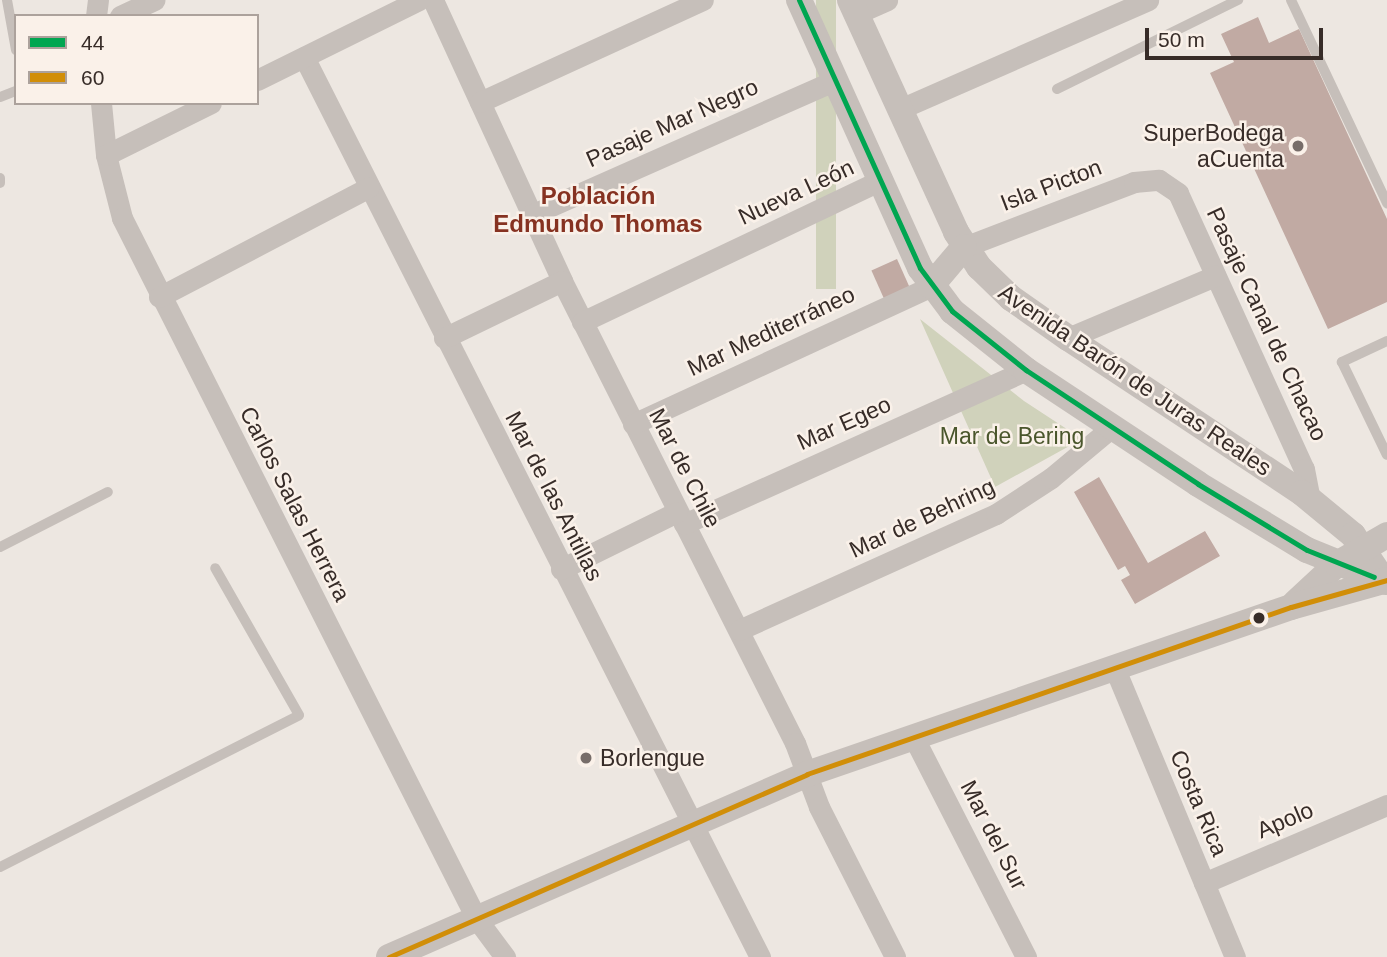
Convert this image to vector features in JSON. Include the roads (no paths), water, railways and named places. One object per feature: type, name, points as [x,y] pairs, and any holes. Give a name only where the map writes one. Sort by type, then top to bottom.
[{"type":"street","points":[[124,14],[155,0]]},
{"type":"street","points":[[259,79],[419,0]]},
{"type":"street","name":"Mar de Chile","points":[[433,0],[562,281],[739,631],[895,957]]},
{"type":"street","points":[[480,102],[704,0]]},
{"type":"street","points":[[799,0],[931,286],[968,327],[1026,370],[1289,540],[1337,564],[1386,581]]},
{"type":"street","points":[[853,7],[887,0]]},
{"type":"street","points":[[900,109],[1148,0]]},
{"type":"street","name":"Avenida Barón de Juras Reales","points":[[853,7],[964,247],[996,285],[1068,338],[1310,500],[1362,546],[1386,581]]},
{"type":"street","name":"Mar de las Antillas","points":[[304,57],[561,569],[760,957]]},
{"type":"street","name":"Pasaje Mar Negro","points":[[531,215],[835,80]]},
{"type":"street","name":"Carlos Salas Herrera","points":[[102,105],[106,155],[121,218],[476,918],[505,957]]},
{"type":"street","points":[[106,155],[207,105]]},
{"type":"street","name":"Nueva León","points":[[582,322],[881,180]]},
{"type":"street","name":"Isla Picton","points":[[964,247],[1133,182],[1159,180]]},
{"type":"street","name":"Pasaje Canal de Chacao","points":[[1159,180],[1178,193],[1304,469],[1310,500]]},
{"type":"street","points":[[159,297],[369,187]]},
{"type":"street","points":[[931,286],[964,247]]},
{"type":"street","points":[[1068,338],[1215,276]]},
{"type":"street","points":[[444,338],[562,281]]},
{"type":"street","name":"Mar Mediterráneo","points":[[633,424],[931,286]]},
{"type":"street","name":"Mar Egeo","points":[[561,569],[1026,370]]},
{"type":"street","name":"Mar de Behring","points":[[739,631],[1006,508],[1051,478],[1112,427]]},
{"type":"street","points":[[1292,607],[1337,564],[1362,546],[1387,535]]},
{"type":"street","points":[[389,957],[807,774],[1292,607],[1386,581]]},
{"type":"street","name":"Costa Rica","points":[[1115,669],[1235,957]]},
{"type":"street","name":"Mar del Sur","points":[[914,738],[1026,957]]},
{"type":"street","name":"Apolo","points":[[1204,883],[1387,805]]},
{"type":"lane","points":[[7,0],[14,39]]},
{"type":"lane","points":[[1057,89],[1238,0]]},
{"type":"lane","points":[[1291,0],[1387,203]]},
{"type":"lane","points":[[1387,341],[1342,362],[1387,455]]},
{"type":"lane","points":[[0,547],[108,492]]},
{"type":"lane","points":[[0,867],[299,715],[215,568]]},
{"type":"place","name":"SuperBodega aCuenta","points":[[1298,146]]},
{"type":"place","name":"Borlengue","points":[[586,758]]},
{"type":"district","name":"Población Edmundo Thomas","points":[[598,210]]},
{"type":"park label","name":"Mar de Bering","points":[[1012,436]]}]
